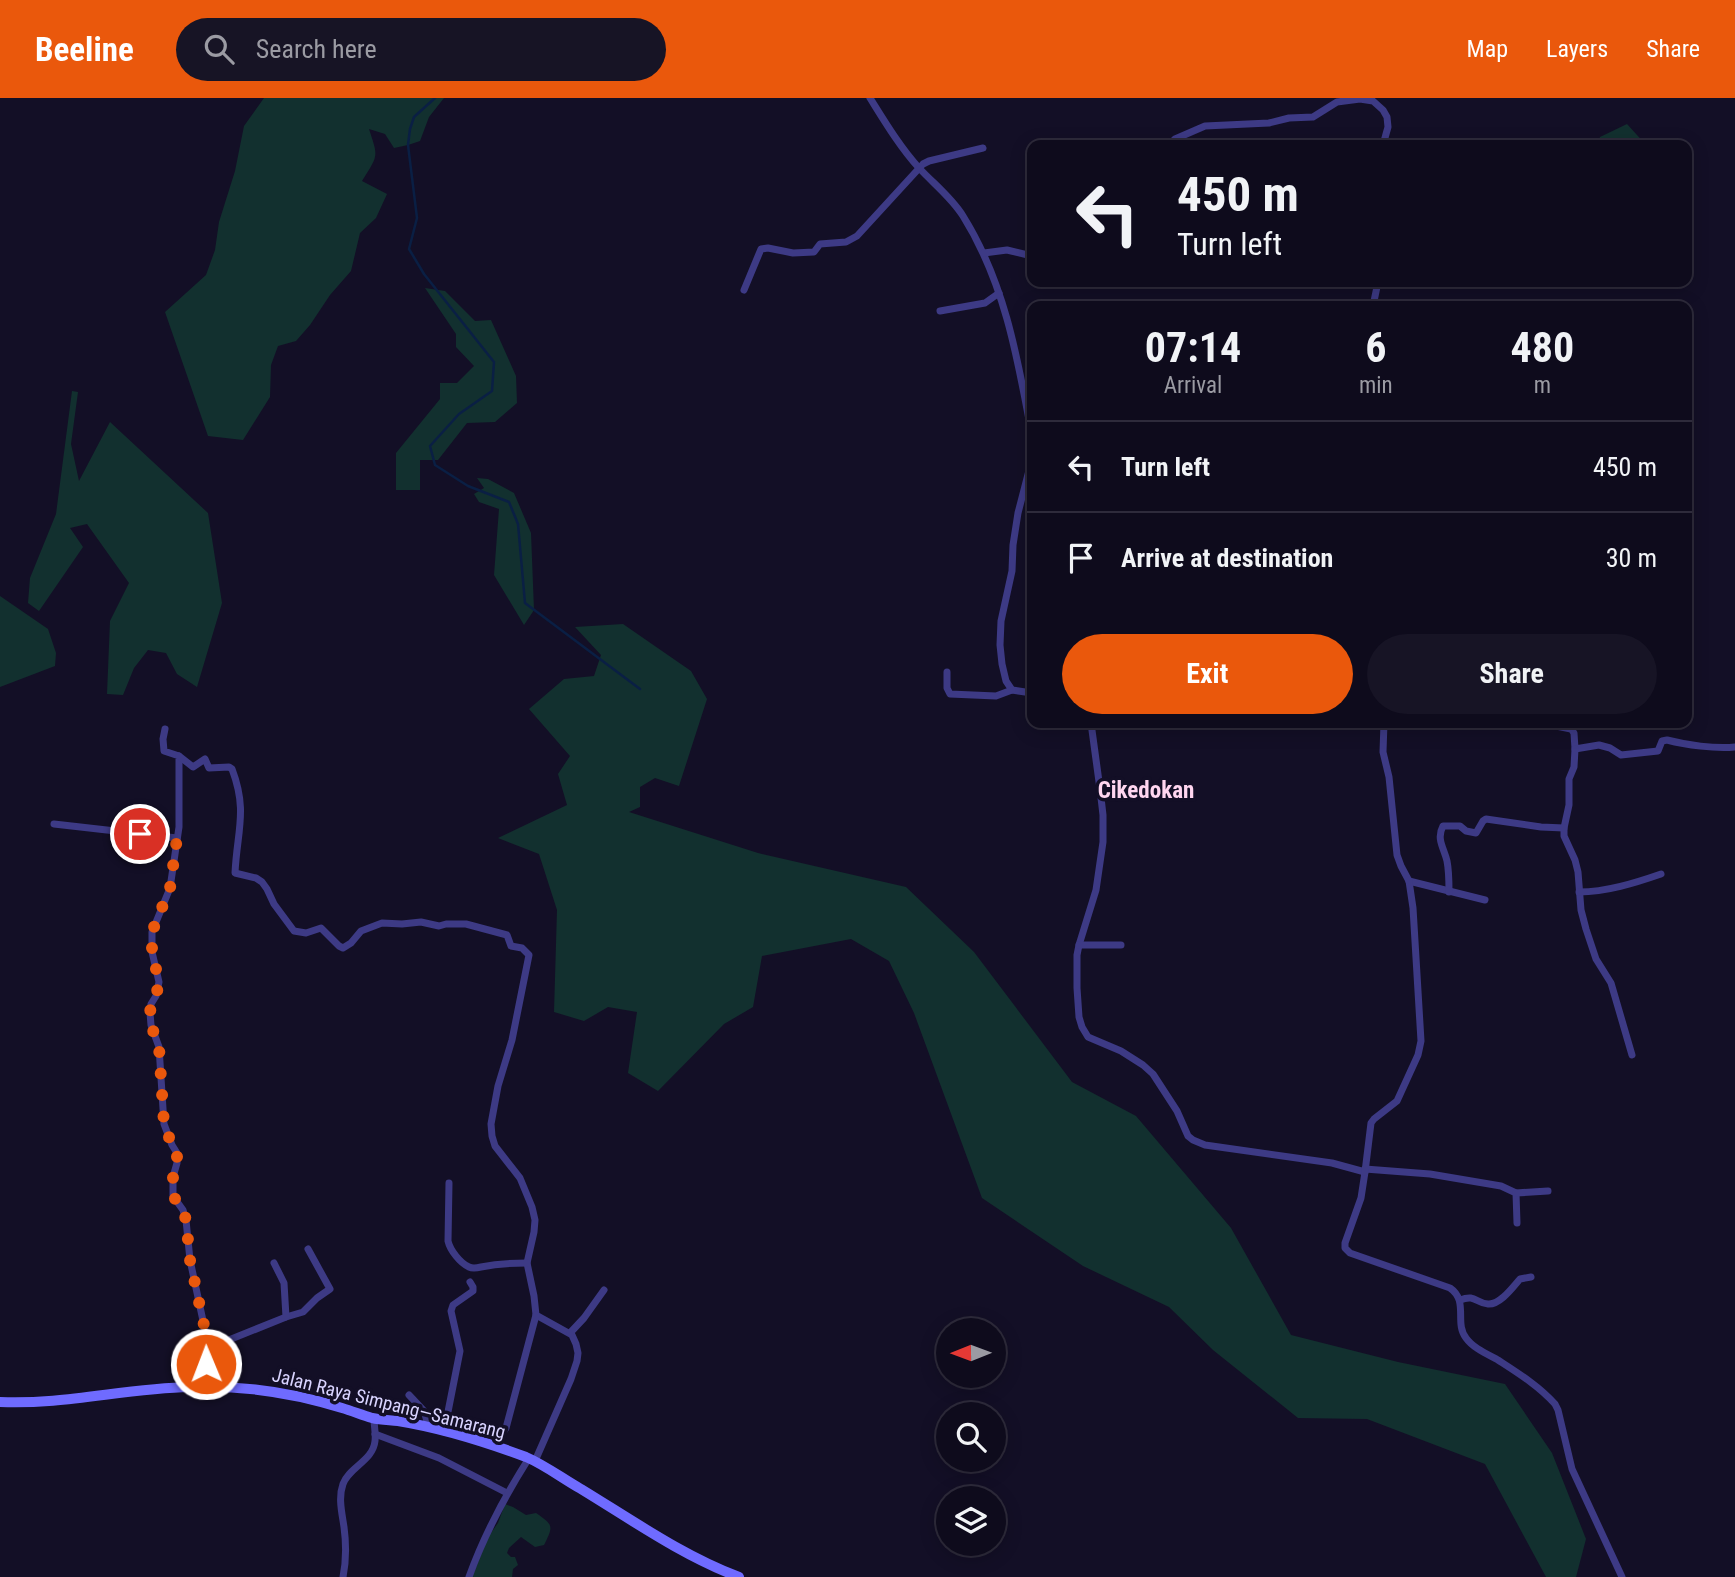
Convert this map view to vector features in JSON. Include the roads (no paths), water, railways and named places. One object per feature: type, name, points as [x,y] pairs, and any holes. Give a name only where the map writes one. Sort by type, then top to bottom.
[{"type":"main road","name":"Jalan Raya Simpang—Samarang","points":[[0,1402],[90,1398],[157,1388],[251,1387],[283,1393],[374,1419],[398,1421],[444,1432],[532,1460],[690,1554],[739,1577]]},
{"type":"street","points":[[870,98],[918,167],[962,214],[984,253],[1013,341],[1027,411]]},
{"type":"street","points":[[1174,140],[1205,126],[1310,118],[1321,114],[1337,102],[1366,98],[1376,104],[1388,119],[1384,140]]},
{"type":"street","points":[[744,290],[761,249],[792,253],[814,252],[820,244],[851,240],[862,232],[918,167],[929,161],[983,148]]},
{"type":"street","points":[[984,253],[1007,250],[1027,255]]},
{"type":"street","points":[[940,311],[981,305],[999,293]]},
{"type":"street","points":[[1012,690],[1006,681],[1002,664],[1001,621],[1012,571],[1018,513],[1027,478]]},
{"type":"street","points":[[947,672],[947,688],[950,694],[996,696],[1012,690],[1027,692]]},
{"type":"street","points":[[1092,728],[1103,815],[1103,842],[1096,890],[1079,945],[1077,988],[1079,1017],[1084,1033],[1092,1040],[1121,1051],[1153,1074],[1177,1111],[1190,1138],[1205,1145],[1332,1163],[1365,1171],[1430,1174],[1501,1186],[1516,1193],[1548,1191]]},
{"type":"street","points":[[1384,728],[1383,752],[1389,777],[1397,855],[1409,881],[1413,908],[1421,1041],[1418,1055],[1397,1101],[1371,1124],[1362,1198],[1345,1243],[1350,1253],[1450,1287],[1460,1300],[1463,1332],[1467,1339],[1524,1376],[1555,1404],[1572,1469],[1622,1577]]},
{"type":"street","points":[[1566,728],[1574,733],[1575,749],[1574,767],[1569,779],[1569,805],[1564,836],[1575,860],[1581,911],[1596,960],[1611,982],[1632,1055]]},
{"type":"street","points":[[165,729],[164,751],[192,766],[205,759],[208,768],[229,766],[232,769],[241,800],[240,839],[235,873],[262,882],[294,931],[306,933],[321,928],[343,948],[361,931],[378,924],[466,924],[507,935],[511,946],[522,948],[529,955],[491,1124],[495,1146],[520,1178],[533,1207],[534,1232],[527,1263],[536,1315],[506,1428],[491,1445]]},
{"type":"street","points":[[1575,749],[1599,745],[1621,755],[1634,754],[1657,751],[1662,741],[1667,740],[1702,746],[1735,747]]},
{"type":"street","points":[[179,757],[180,812],[170,888],[152,932],[152,952],[159,982],[150,1013],[151,1025],[159,1047],[164,1124],[177,1153],[173,1196],[183,1210],[186,1220],[190,1260],[205,1330],[204,1350],[211,1387]]},
{"type":"street","points":[[1449,892],[1447,861],[1439,838],[1443,826],[1460,826],[1466,831],[1476,833],[1486,819],[1564,828]]},
{"type":"street","points":[[54,824],[177,838]]},
{"type":"street","points":[[1579,891],[1594,891],[1661,874]]},
{"type":"street","points":[[1409,881],[1485,901]]},
{"type":"street","points":[[1079,945],[1121,945]]},
{"type":"street","points":[[449,1183],[447,1237],[452,1252],[473,1268],[527,1263]]},
{"type":"street","points":[[1516,1193],[1517,1223]]},
{"type":"street","points":[[204,1350],[303,1312],[330,1289],[308,1250]]},
{"type":"street","points":[[274,1263],[284,1283],[286,1317]]},
{"type":"street","points":[[1460,1300],[1472,1298],[1488,1304],[1511,1290],[1520,1279],[1531,1277]]},
{"type":"street","points":[[444,1432],[460,1351],[451,1311],[456,1303],[472,1293],[470,1282]]},
{"type":"street","points":[[570,1333],[604,1290]]},
{"type":"street","points":[[469,1577],[507,1493],[532,1460],[558,1410],[577,1361],[575,1339],[570,1333],[536,1315]]},
{"type":"street","points":[[409,1395],[424,1411],[429,1428]]},
{"type":"street","points":[[343,1577],[344,1529],[341,1491],[352,1470],[363,1462],[372,1448],[376,1439],[374,1419]]},
{"type":"street","points":[[374,1434],[439,1458],[507,1493]]},
{"type":"waterway","points":[[435,98],[414,117],[410,129],[408,145],[417,218],[409,249],[424,274],[494,362],[492,391],[459,414],[430,446],[435,465],[468,486],[509,502],[518,524],[525,603],[640,689]]},
{"type":"district","name":"Cikedokan","points":[[1146,790]]}]
